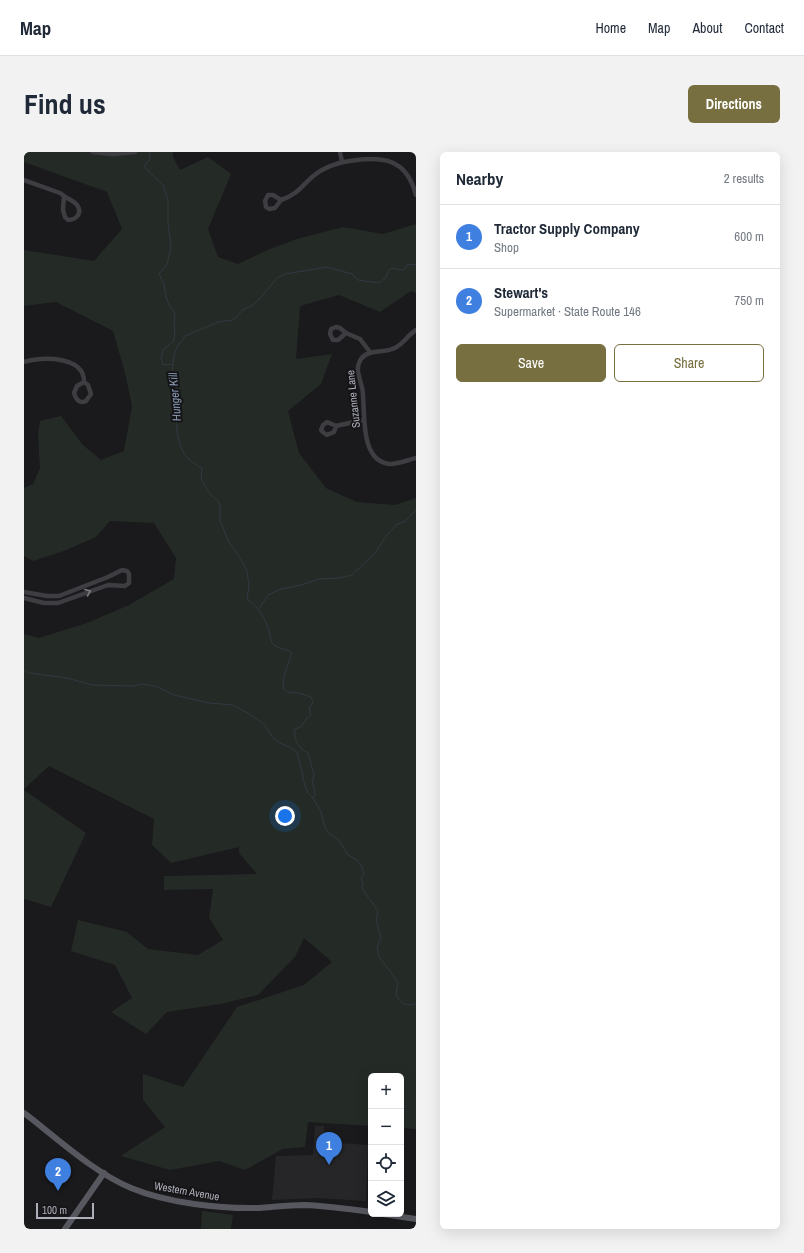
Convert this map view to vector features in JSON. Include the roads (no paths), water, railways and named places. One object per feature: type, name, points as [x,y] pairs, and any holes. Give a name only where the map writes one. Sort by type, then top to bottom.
[{"type":"main road","name":"Western Avenue","points":[[24,1113],[104,1173],[147,1194],[169,1200],[219,1207],[258,1208],[305,1205],[368,1212]]},
{"type":"main road","points":[[65,1229],[104,1173]]},
{"type":"main road","points":[[403,1217],[416,1219]]},
{"type":"street","points":[[93,152],[112,154],[135,152]]},
{"type":"street","points":[[340,152],[342,162]]},
{"type":"street","points":[[281,200],[297,193],[314,175],[322,170],[342,162],[377,160],[394,163],[399,166],[410,178],[416,196]]},
{"type":"street","points":[[24,180],[60,193],[74,202],[80,211],[76,218],[68,220],[65,218],[63,210],[64,196]]},
{"type":"street","points":[[346,333],[360,339],[370,352],[393,349],[402,344],[416,330]]},
{"type":"street","name":"Suzanne Lane","points":[[370,352],[363,357],[358,367],[363,392],[363,420],[369,447],[376,458],[392,464],[416,458]]},
{"type":"street","points":[[24,362],[45,358],[64,361],[75,366],[80,370],[84,378],[84,382],[88,385],[91,394],[86,401],[81,402],[77,400],[74,394],[77,386],[84,382]]},
{"type":"street","points":[[336,426],[363,420]]},
{"type":"street","points":[[24,592],[47,596],[59,596],[108,577],[119,570],[124,570],[129,574],[130,580],[125,586],[108,585],[73,598],[50,604],[24,598]]},
{"type":"street","points":[[70,592],[73,598]]},
{"type":"waterway","name":"Hunger Kill","points":[[150,152],[149,161],[145,164],[145,168],[163,185],[168,200],[168,224],[171,247],[167,265],[159,274],[164,284],[169,305],[175,315],[175,333],[174,341],[163,350],[161,359],[163,365],[173,364],[171,380],[178,402],[174,402],[174,404],[180,444],[187,458],[202,468],[201,478],[209,493],[218,501],[220,506],[220,520],[228,541],[239,556],[247,571],[249,586],[247,599],[263,616],[269,630],[272,643],[292,653],[284,676],[283,689],[287,692],[299,693],[311,697],[313,702],[309,709],[311,715],[301,727],[295,729],[295,736],[297,743],[308,753],[314,775],[312,781],[315,796],[313,798],[321,812],[325,828],[331,835],[338,839],[348,855],[357,860],[362,867],[364,875],[361,878],[363,885],[362,888],[378,911],[377,921],[381,937],[377,947],[379,957],[398,982],[396,995],[404,1004],[416,1004]]},
{"type":"waterway","points":[[173,363],[177,347],[185,336],[218,322],[233,320],[244,309],[252,306],[277,278],[285,274],[327,267],[352,274],[358,280],[379,283],[386,277],[389,270],[394,268],[399,270],[405,269],[408,264],[416,265]]},
{"type":"waterway","points":[[259,609],[268,595],[281,589],[301,585],[319,579],[339,578],[352,575],[375,553],[396,525],[405,521],[416,510]]},
{"type":"waterway","points":[[24,670],[30,673],[67,678],[92,685],[133,686],[142,684],[155,686],[174,695],[209,703],[233,705],[264,724],[273,738],[278,742],[294,749],[298,755],[305,786],[308,793],[313,798]]},
{"type":"place","name":"Tractor Supply Company","points":[[329,1165]]},
{"type":"place","name":"Stewart's","points":[[58,1191]]}]
